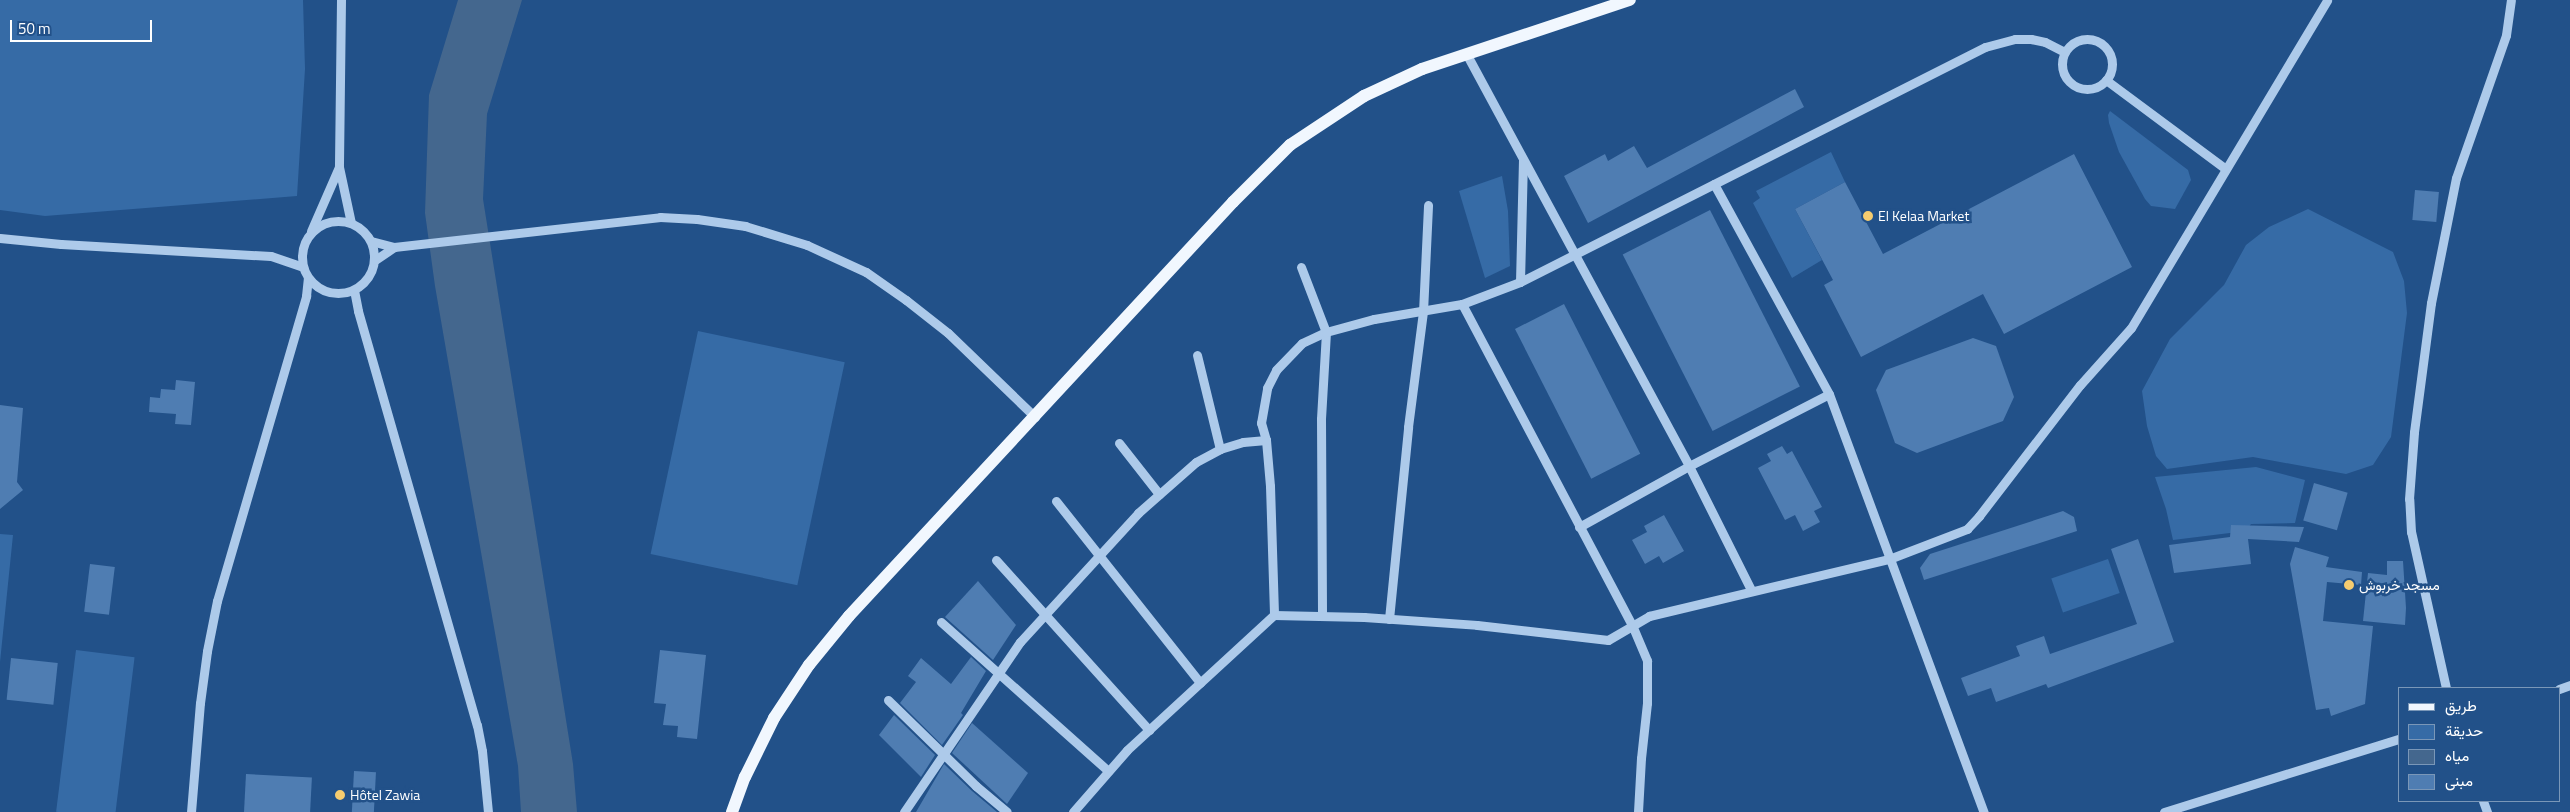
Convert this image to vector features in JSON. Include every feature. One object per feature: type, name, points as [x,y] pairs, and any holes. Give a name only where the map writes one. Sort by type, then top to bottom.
[{"type":"main road","points":[[732,812],[745,777],[774,718],[809,665],[849,616],[1233,202],[1290,146],[1364,96],[1422,69],[1630,0]]},
{"type":"street","points":[[342,0],[339,167],[351,223]]},
{"type":"street","points":[[2320,11],[2322,0]]},
{"type":"street","points":[[1073,812],[1108,771],[1149,730],[1274,616],[1322,616],[1477,625],[1608,640],[1649,616],[1751,590],[1889,559],[1967,528],[1979,516],[2080,385],[2132,328],[2327,0]]},
{"type":"street","points":[[2446,687],[2411,532],[2409,499],[2414,432],[2431,303],[2456,178],[2506,35],[2512,0]]},
{"type":"street","points":[[1274,616],[1270,486],[1266,440],[1261,423],[1267,388],[1276,370],[1302,343],[1326,332],[1374,319],[1462,304],[1520,282],[1985,48],[2015,39],[2031,39],[2045,42],[2065,52]]},
{"type":"street","points":[[2079,40],[2094,40],[2101,43],[2112,63],[2106,80],[2095,88],[2086,90],[2071,84],[2062,71],[2065,52],[2079,40]]},
{"type":"street","points":[[1467,55],[1689,466],[1751,590]]},
{"type":"street","points":[[2106,80],[2226,169]]},
{"type":"street","points":[[1520,282],[1523,158]]},
{"type":"street","points":[[309,234],[318,226],[340,220],[351,223],[363,230],[371,242],[375,260],[368,278],[354,290],[334,294],[315,286],[308,278],[303,267],[302,250],[309,234],[339,167]]},
{"type":"street","points":[[1714,184],[1829,394],[1984,812]]},
{"type":"street","points":[[1389,619],[1408,427],[1423,312],[1428,205]]},
{"type":"street","points":[[375,260],[394,247],[408,244],[660,217],[697,218],[746,226],[807,244],[866,272],[948,333],[1035,417]]},
{"type":"street","points":[[0,238],[61,244],[271,256],[303,267]]},
{"type":"street","points":[[371,242],[394,247]]},
{"type":"street","points":[[1301,267],[1326,332],[1321,419],[1322,616]]},
{"type":"street","points":[[191,812],[200,704],[207,651],[217,601],[306,296],[308,278]]},
{"type":"street","points":[[354,290],[358,311],[477,725],[482,751],[488,812]]},
{"type":"street","points":[[1462,304],[1632,625],[1647,661],[1647,703],[1638,812]]},
{"type":"street","points":[[1197,355],[1220,449]]},
{"type":"street","points":[[1579,527],[1689,466],[1829,394]]},
{"type":"street","points":[[904,812],[1020,642],[1138,513],[1196,462],[1220,449],[1243,442],[1266,440]]},
{"type":"street","points":[[1119,443],[1160,494]]},
{"type":"street","points":[[1056,501],[1200,683]]},
{"type":"street","points":[[996,560],[1149,730]]},
{"type":"street","points":[[941,622],[1108,771]]},
{"type":"street","points":[[888,700],[943,754],[1007,812]]},
{"type":"street","points":[[2164,812],[2398,739]]},
{"type":"green space","points":[[0,0],[303,0],[305,69],[297,196],[45,216],[0,210]]},
{"type":"green space","points":[[2110,111],[2188,170],[2191,180],[2175,209],[2151,206],[2145,199],[2119,152],[2109,123],[2108,115]]},
{"type":"green space","points":[[1831,152],[1845,182],[1795,209],[1822,260],[1792,278],[1753,203],[1760,198],[1756,191]]},
{"type":"green space","points":[[1502,176],[1508,211],[1510,266],[1485,278],[1459,191]]},
{"type":"green space","points":[[2308,209],[2393,252],[2404,281],[2407,313],[2391,437],[2373,465],[2346,474],[2253,457],[2167,469],[2156,456],[2147,426],[2142,391],[2170,339],[2224,285],[2246,245],[2269,227]]},
{"type":"green space","points":[[698,331],[845,362],[797,585],[651,554]]},
{"type":"green space","points":[[2256,467],[2305,480],[2295,523],[2251,524],[2246,531],[2173,540],[2166,509],[2155,477]]},
{"type":"green space","points":[[0,534],[13,535],[0,662]]},
{"type":"green space","points":[[2108,559],[2120,593],[2063,613],[2051,579]]},
{"type":"green space","points":[[76,650],[135,657],[116,812],[56,812]]},
{"type":"water","points":[[458,0],[522,0],[487,114],[483,199],[573,764],[577,812],[521,812],[518,766],[435,286],[425,213],[429,95]]},
{"type":"building","points":[[1795,89],[1804,107],[1588,223],[1564,176],[1605,154],[1608,161],[1634,146],[1647,168]]},
{"type":"building","points":[[2074,154],[2132,267],[2004,334],[1983,294],[1861,357],[1824,285],[1833,280],[1795,209],[1845,182],[1883,254]]},
{"type":"building","points":[[2415,190],[2439,192],[2436,222],[2412,220]]},
{"type":"building","points":[[1710,210],[1800,386],[1713,431],[1623,254]]},
{"type":"building","points":[[1564,304],[1640,454],[1591,479],[1515,329]]},
{"type":"building","points":[[1973,338],[1996,346],[2014,397],[2003,421],[1917,453],[1895,443],[1876,390],[1886,370]]},
{"type":"building","points":[[176,380],[195,382],[191,425],[175,424],[176,414],[149,412],[150,397],[160,398],[161,389],[175,390]]},
{"type":"building","points":[[0,405],[23,408],[17,482],[23,490],[0,509]]},
{"type":"building","points":[[1782,446],[1787,454],[1792,451],[1822,507],[1814,511],[1820,522],[1803,531],[1795,515],[1785,520],[1758,468],[1771,461],[1767,454]]},
{"type":"building","points":[[2314,483],[2348,493],[2337,530],[2303,520]]},
{"type":"building","points":[[2063,511],[2074,517],[2077,531],[1924,580],[1920,568],[1930,554]]},
{"type":"building","points":[[1664,515],[1684,551],[1663,563],[1659,556],[1645,564],[1632,540],[1647,532],[1644,526]]},
{"type":"building","points":[[2231,525],[2304,527],[2299,542],[2248,539],[2251,564],[2174,573],[2169,545],[2230,537]]},
{"type":"building","points":[[2138,539],[2174,642],[2048,688],[2046,684],[1996,702],[1991,688],[1968,696],[1961,678],[2020,656],[2016,646],[2044,636],[2050,654],[2137,624],[2111,549]]},
{"type":"building","points":[[2295,547],[2329,557],[2326,567],[2362,572],[2361,585],[2327,582],[2323,621],[2373,626],[2365,704],[2331,716],[2329,708],[2316,710],[2290,564]]},
{"type":"building","points":[[2387,561],[2403,561],[2406,608],[2405,625],[2363,621],[2368,573],[2387,575]]},
{"type":"building","points":[[90,564],[115,567],[109,615],[84,612]]},
{"type":"building","points":[[978,581],[1016,625],[993,660],[945,617]]},
{"type":"building","points":[[660,650],[706,655],[697,739],[677,737],[678,726],[663,725],[666,704],[654,703]]},
{"type":"building","points":[[971,657],[986,671],[961,713],[963,715],[942,745],[900,703],[916,682],[908,676],[921,658],[951,684]]},
{"type":"building","points":[[11,658],[58,663],[53,705],[7,700]]},
{"type":"building","points":[[894,715],[935,755],[921,777],[879,735]]},
{"type":"building","points":[[972,723],[1028,773],[1007,804],[952,753]]},
{"type":"building","points":[[944,764],[972,791],[997,812],[916,812]]},
{"type":"building","points":[[354,771],[376,772],[374,812],[352,812]]},
{"type":"building","points":[[246,774],[312,777],[310,812],[244,812]]},
{"type":"place","name":"El Kelaa Market","points":[[1868,216]]},
{"type":"place","name":"مسجد خربوش","points":[[2349,585]]},
{"type":"place","name":"Hôtel Zawia","points":[[340,795]]}]
